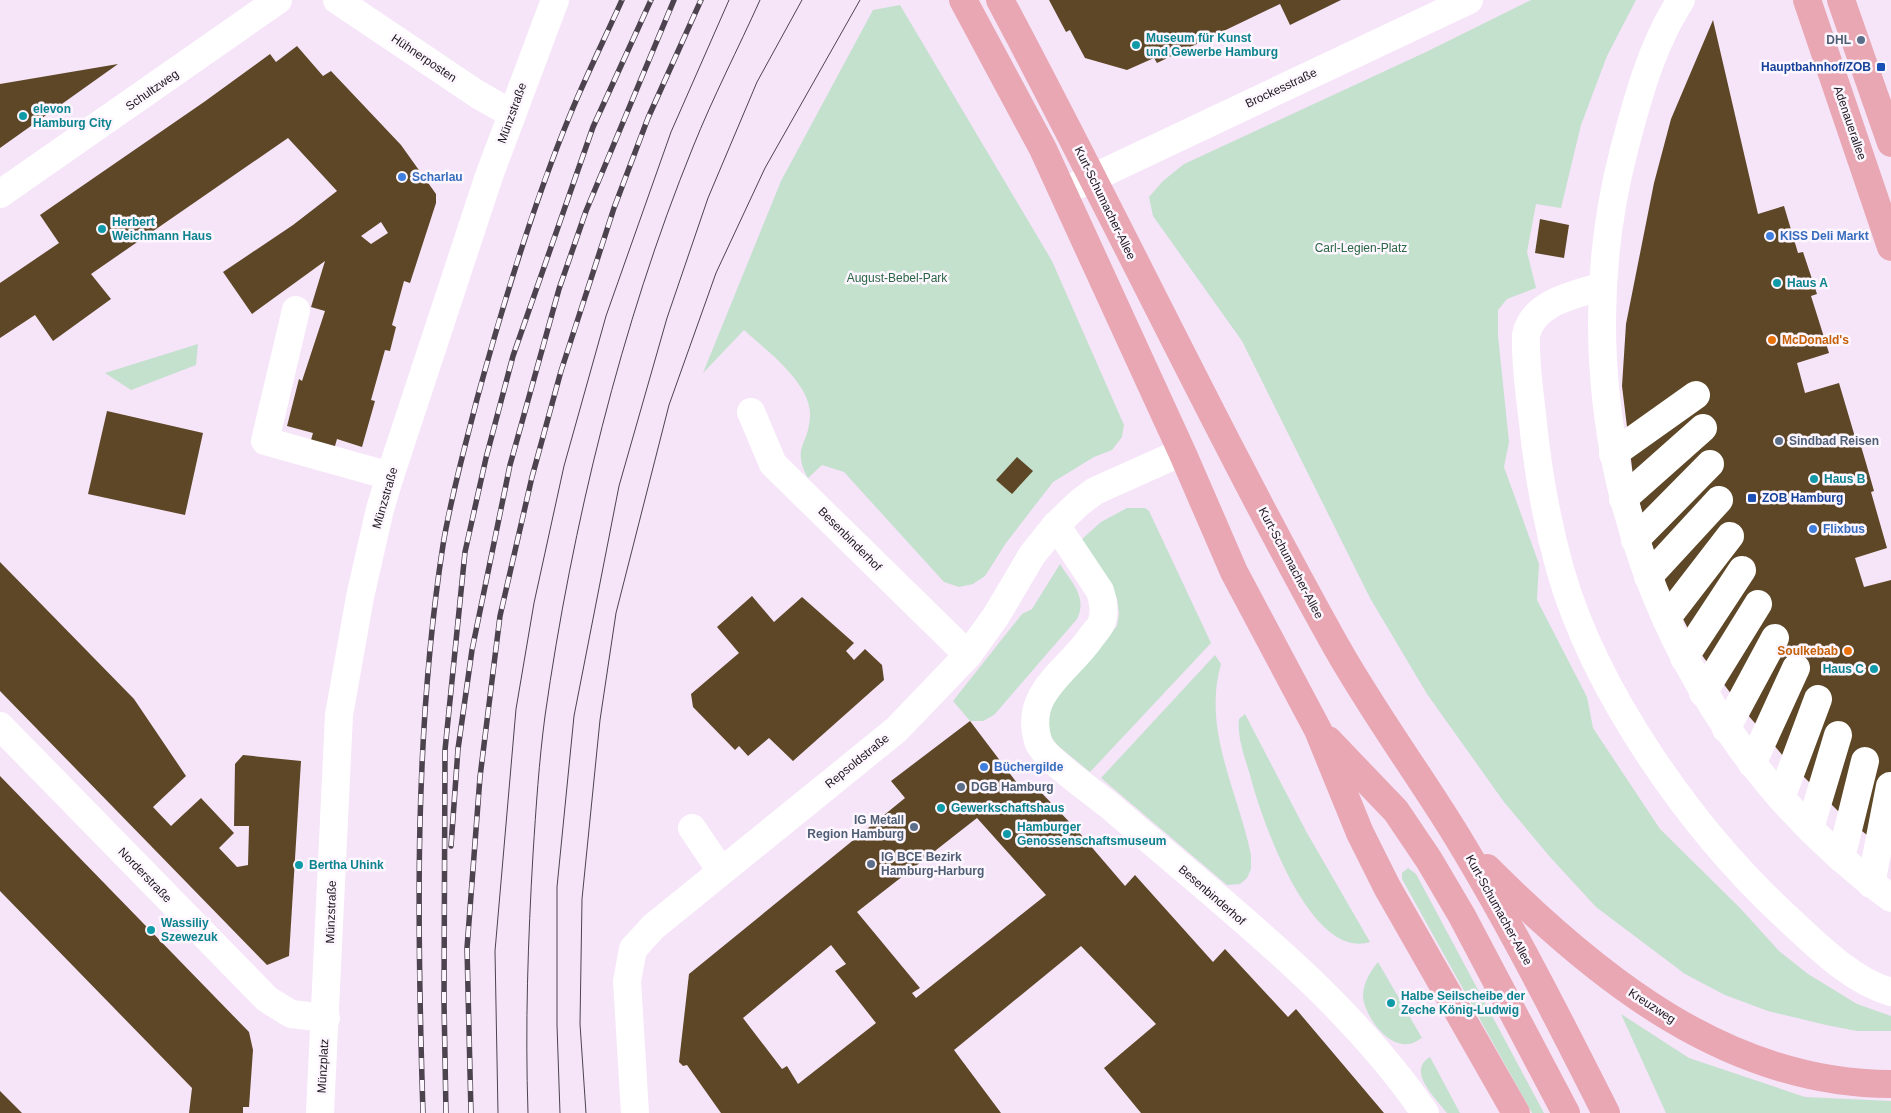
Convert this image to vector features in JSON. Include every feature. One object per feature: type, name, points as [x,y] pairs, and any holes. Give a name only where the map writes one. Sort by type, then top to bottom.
[{"type":"main road","points":[[963,0],[1043,149],[1182,452],[1234,572],[1318,730],[1360,833],[1387,887],[1516,1113]]},
{"type":"main road","name":"Kurt-Schumacher-Allee","points":[[1000,0],[1093,177],[1180,352],[1326,629],[1460,840],[1498,905],[1606,1113]]},
{"type":"main road","name":"Adenauerallee","points":[[1807,0],[1891,247]]},
{"type":"main road","points":[[1841,0],[1891,143]]},
{"type":"main road","points":[[1318,730],[1396,811],[1429,860],[1462,916],[1566,1113]]},
{"type":"main road","name":"Kreuzweg","points":[[1460,840],[1541,920],[1613,980],[1695,1034],[1770,1066],[1799,1074],[1835,1080],[1891,1084]]},
{"type":"street","name":"Schultzweg","points":[[0,194],[278,0]]},
{"type":"street","name":"Münzstraße","points":[[326,1018],[339,715],[360,597],[380,508],[390,476],[512,114],[554,0]]},
{"type":"street","name":"Brockesstraße","points":[[1063,192],[1469,0]]},
{"type":"street","points":[[1681,0],[1656,51],[1635,109],[1615,184],[1607,234],[1601,339],[1613,454],[1623,499],[1648,577],[1666,619],[1703,693],[1726,729],[1781,798],[1841,858],[1881,891]]},
{"type":"street","name":"Hühnerposten","points":[[354,4],[477,94],[512,114]]},
{"type":"street","points":[[1603,286],[1567,297],[1547,306],[1536,314],[1528,326],[1526,335],[1534,436],[1547,513],[1561,571],[1578,618],[1600,669],[1633,726],[1694,816],[1757,889],[1814,943],[1851,972],[1891,992]]},
{"type":"street","points":[[296,310],[265,441],[390,476]]},
{"type":"street","points":[[1613,454],[1696,395]]},
{"type":"street","name":"Besenbinderhof","points":[[751,412],[773,464],[968,655]]},
{"type":"street","points":[[1623,499],[1703,428]]},
{"type":"street","name":"Repsoldstraße","points":[[635,1113],[627,981],[633,949],[653,927],[896,730],[968,655],[996,616],[1032,555],[1056,525],[1095,491],[1182,452]]},
{"type":"street","points":[[1635,540],[1710,464]]},
{"type":"street","points":[[1648,577],[1719,500]]},
{"type":"street","name":"Besenbinderhof","points":[[1056,525],[1100,591],[1104,604],[1102,621],[1088,642],[1047,686],[1040,700],[1034,723],[1038,743],[1050,758],[1086,786],[1284,958],[1348,1019],[1394,1069],[1425,1113]]},
{"type":"street","points":[[1666,619],[1730,536]]},
{"type":"street","points":[[1684,658],[1742,570]]},
{"type":"street","points":[[1703,693],[1758,604]]},
{"type":"street","points":[[1726,729],[1776,638]]},
{"type":"street","points":[[1752,764],[1796,668]]},
{"type":"street","points":[[1781,798],[1818,699]]},
{"type":"street","name":"Norderstraße","points":[[0,726],[267,999],[291,1014],[326,1018]]},
{"type":"street","points":[[1810,828],[1838,735]]},
{"type":"street","points":[[1841,858],[1864,761]]},
{"type":"street","points":[[1881,891],[1890,786]]},
{"type":"street","points":[[692,828],[721,871]]},
{"type":"street","name":"Münzplatz","points":[[320,1113],[326,1018]]},
{"type":"green space","name":"Carl-Legien-Platz","points":[[1531,0],[1636,0],[1607,56],[1581,125],[1561,208],[1536,204],[1527,252],[1536,288],[1507,299],[1498,310],[1498,336],[1509,442],[1504,467],[1539,564],[1537,600],[1587,697],[1593,728],[1660,829],[1741,909],[1779,951],[1808,974],[1857,1004],[1891,1016],[1891,1031],[1857,1031],[1826,1025],[1768,1011],[1725,995],[1685,974],[1596,907],[1550,857],[1504,802],[1427,694],[1370,598],[1242,341],[1153,216],[1149,197],[1163,181],[1184,164],[1426,52]]},
{"type":"green space","name":"August-Bebel-Park","points":[[900,5],[1052,261],[1124,425],[1122,437],[1112,450],[1094,457],[1053,482],[1006,543],[985,576],[973,584],[959,587],[944,582],[844,472],[822,465],[808,478],[801,459],[802,446],[807,434],[810,416],[809,404],[804,392],[786,368],[744,330],[703,373],[781,181],[873,10]]},
{"type":"green space","points":[[198,344],[196,365],[131,390],[105,373]]},
{"type":"green space","points":[[1127,508],[1145,508],[1149,511],[1211,643],[1090,772],[1056,744],[1046,728],[1049,707],[1117,626],[1119,614],[1117,598],[1081,540],[1101,522]]},
{"type":"green space","points":[[1060,564],[1077,590],[1081,604],[1077,619],[994,715],[983,721],[970,721],[953,701],[1022,614],[1032,609]]},
{"type":"green space","points":[[1215,655],[1221,664],[1216,689],[1219,737],[1251,855],[1251,869],[1247,878],[1240,884],[1227,885],[1101,778]]},
{"type":"green space","points":[[1245,714],[1307,833],[1370,942],[1348,942],[1327,930],[1309,909],[1292,882],[1265,822],[1244,755],[1240,740],[1239,719]]},
{"type":"green space","points":[[1408,868],[1416,874],[1544,1113],[1532,1113],[1402,879],[1402,873]]},
{"type":"green space","points":[[1378,962],[1422,1038],[1414,1043],[1400,1044],[1392,1041],[1378,1029],[1368,1013],[1363,997],[1364,987]]},
{"type":"green space","points":[[1621,1014],[1689,1058],[1805,1097],[1891,1101],[1891,1113],[1666,1113]]},
{"type":"green space","points":[[1430,1057],[1460,1113],[1447,1113],[1425,1085],[1421,1070],[1423,1063]]},
{"type":"building","name":"Museum für Kunst und Gewerbe Hamburg","points":[[1049,0],[1341,0],[1290,25],[1280,4],[1157,63],[1154,58],[1127,70],[1085,58],[1070,30],[1066,32]]},
{"type":"building","points":[[1713,20],[1758,214],[1784,206],[1798,253],[1803,252],[1817,294],[1811,296],[1829,353],[1797,363],[1805,393],[1839,383],[1855,437],[1858,436],[1866,463],[1874,491],[1871,492],[1887,548],[1855,558],[1864,587],[1891,580],[1891,854],[1843,816],[1784,757],[1741,707],[1701,654],[1661,576],[1634,484],[1622,386],[1626,324],[1654,183],[1671,119]]},
{"type":"building","points":[[297,46],[323,76],[331,71],[401,145],[436,194],[436,203],[410,283],[404,281],[392,325],[396,327],[390,351],[385,350],[371,400],[375,401],[362,447],[337,439],[333,453],[309,447],[313,433],[287,426],[299,379],[302,381],[325,311],[311,307],[325,261],[252,314],[223,272],[293,225],[337,191],[288,138],[91,274],[111,299],[53,341],[35,315],[0,338],[0,283],[59,243],[40,215],[270,54],[276,62]],"holes":[[[381,222],[388,233],[371,244],[361,236]]]},
{"type":"building","name":"elevon Hamburg City","points":[[118,64],[0,148],[0,84]]},
{"type":"building","points":[[1540,219],[1569,225],[1564,258],[1535,253]]},
{"type":"building","points":[[107,411],[203,433],[185,515],[88,494]]},
{"type":"building","points":[[1017,457],[1033,471],[1012,494],[996,480]]},
{"type":"building","points":[[0,562],[134,699],[186,776],[153,807],[171,826],[201,798],[234,833],[219,848],[237,867],[248,865],[249,826],[234,826],[235,764],[243,755],[301,761],[289,956],[267,965],[0,691]]},
{"type":"building","points":[[752,596],[774,622],[802,597],[854,643],[846,651],[854,660],[865,649],[882,665],[884,680],[793,761],[769,738],[748,756],[739,746],[735,750],[693,707],[691,694],[739,653],[717,627]]},
{"type":"building","points":[[970,721],[1017,783],[1035,786],[1077,830],[1125,886],[1135,875],[1213,962],[1225,949],[1288,1017],[1296,1009],[1384,1113],[1141,1113],[1104,1068],[1156,1024],[1081,946],[954,1050],[1001,1113],[721,1113],[687,1065],[683,1066],[679,1062],[689,974],[905,798],[891,781]],"holes":[[[977,818],[1046,895],[916,998],[912,993],[920,988],[857,912]],[[831,945],[846,964],[835,971],[876,1023],[798,1084],[787,1066],[782,1069],[743,1018]]]},
{"type":"building","points":[[0,776],[249,1032],[253,1050],[249,1107],[243,1107],[243,1113],[189,1113],[192,1088],[0,891]]},
{"type":"building","points":[[0,1091],[22,1113],[0,1113]]},
{"type":"tram line","points":[[498,1113],[495,951],[516,709],[534,603],[564,466],[606,316],[671,132],[729,0]]},
{"type":"tram line","points":[[528,1113],[528,983],[531,886],[537,802],[545,716],[569,572],[602,427],[643,284],[693,147],[760,0]]},
{"type":"tram line","points":[[560,1113],[557,1025],[557,887],[574,716],[619,486],[667,318],[708,198],[757,82],[802,0]]},
{"type":"tram line","points":[[586,1113],[580,1024],[582,899],[600,720],[616,613],[669,405],[716,273],[765,168],[860,0]]},
{"type":"railway","points":[[423,1113],[419,899],[422,757],[434,616],[446,527],[477,399],[531,220],[570,115],[622,0]]},
{"type":"railway","points":[[446,1113],[444,1001],[445,750],[465,552],[486,458],[513,356],[593,127],[651,0]]},
{"type":"railway","points":[[451,846],[458,749],[472,650],[510,465],[559,289],[586,211],[674,0]]},
{"type":"railway","points":[[471,1113],[467,948],[480,777],[500,616],[532,477],[561,371],[614,208],[648,118],[701,0]]},
{"type":"place","name":"DHL","points":[[1861,40]]},
{"type":"place","name":"Museum für Kunst und Gewerbe Hamburg","points":[[1136,45]]},
{"type":"place","name":"Hauptbahnhof/ZOB","points":[[1881,67]]},
{"type":"place","name":"elevon Hamburg City","points":[[23,116]]},
{"type":"place","name":"Scharlau","points":[[402,177]]},
{"type":"place","name":"Herbert Weichmann Haus","points":[[102,229]]},
{"type":"place","name":"KISS Deli Markt","points":[[1770,236]]},
{"type":"place","name":"Haus A","points":[[1777,283]]},
{"type":"place","name":"McDonald's","points":[[1772,340]]},
{"type":"place","name":"Sindbad Reisen","points":[[1779,441]]},
{"type":"place","name":"Haus B","points":[[1814,479]]},
{"type":"place","name":"ZOB Hamburg","points":[[1752,498]]},
{"type":"place","name":"Flixbus","points":[[1813,529]]},
{"type":"place","name":"Soulkebab","points":[[1848,651]]},
{"type":"place","name":"Haus C","points":[[1874,669]]},
{"type":"place","name":"Büchergilde","points":[[984,767]]},
{"type":"place","name":"DGB Hamburg","points":[[961,787]]},
{"type":"place","name":"Gewerkschaftshaus","points":[[941,808]]},
{"type":"place","name":"IG Metall Region Hamburg","points":[[914,827]]},
{"type":"place","name":"Hamburger Genossenschaftsmuseum","points":[[1007,834]]},
{"type":"place","name":"IG BCE Bezirk Hamburg-Harburg","points":[[871,864]]},
{"type":"place","name":"Bertha Uhink","points":[[299,865]]},
{"type":"place","name":"Wassiliy Szewezuk","points":[[151,930]]},
{"type":"place","name":"Halbe Seilscheibe der Zeche König-Ludwig","points":[[1391,1003]]}]
